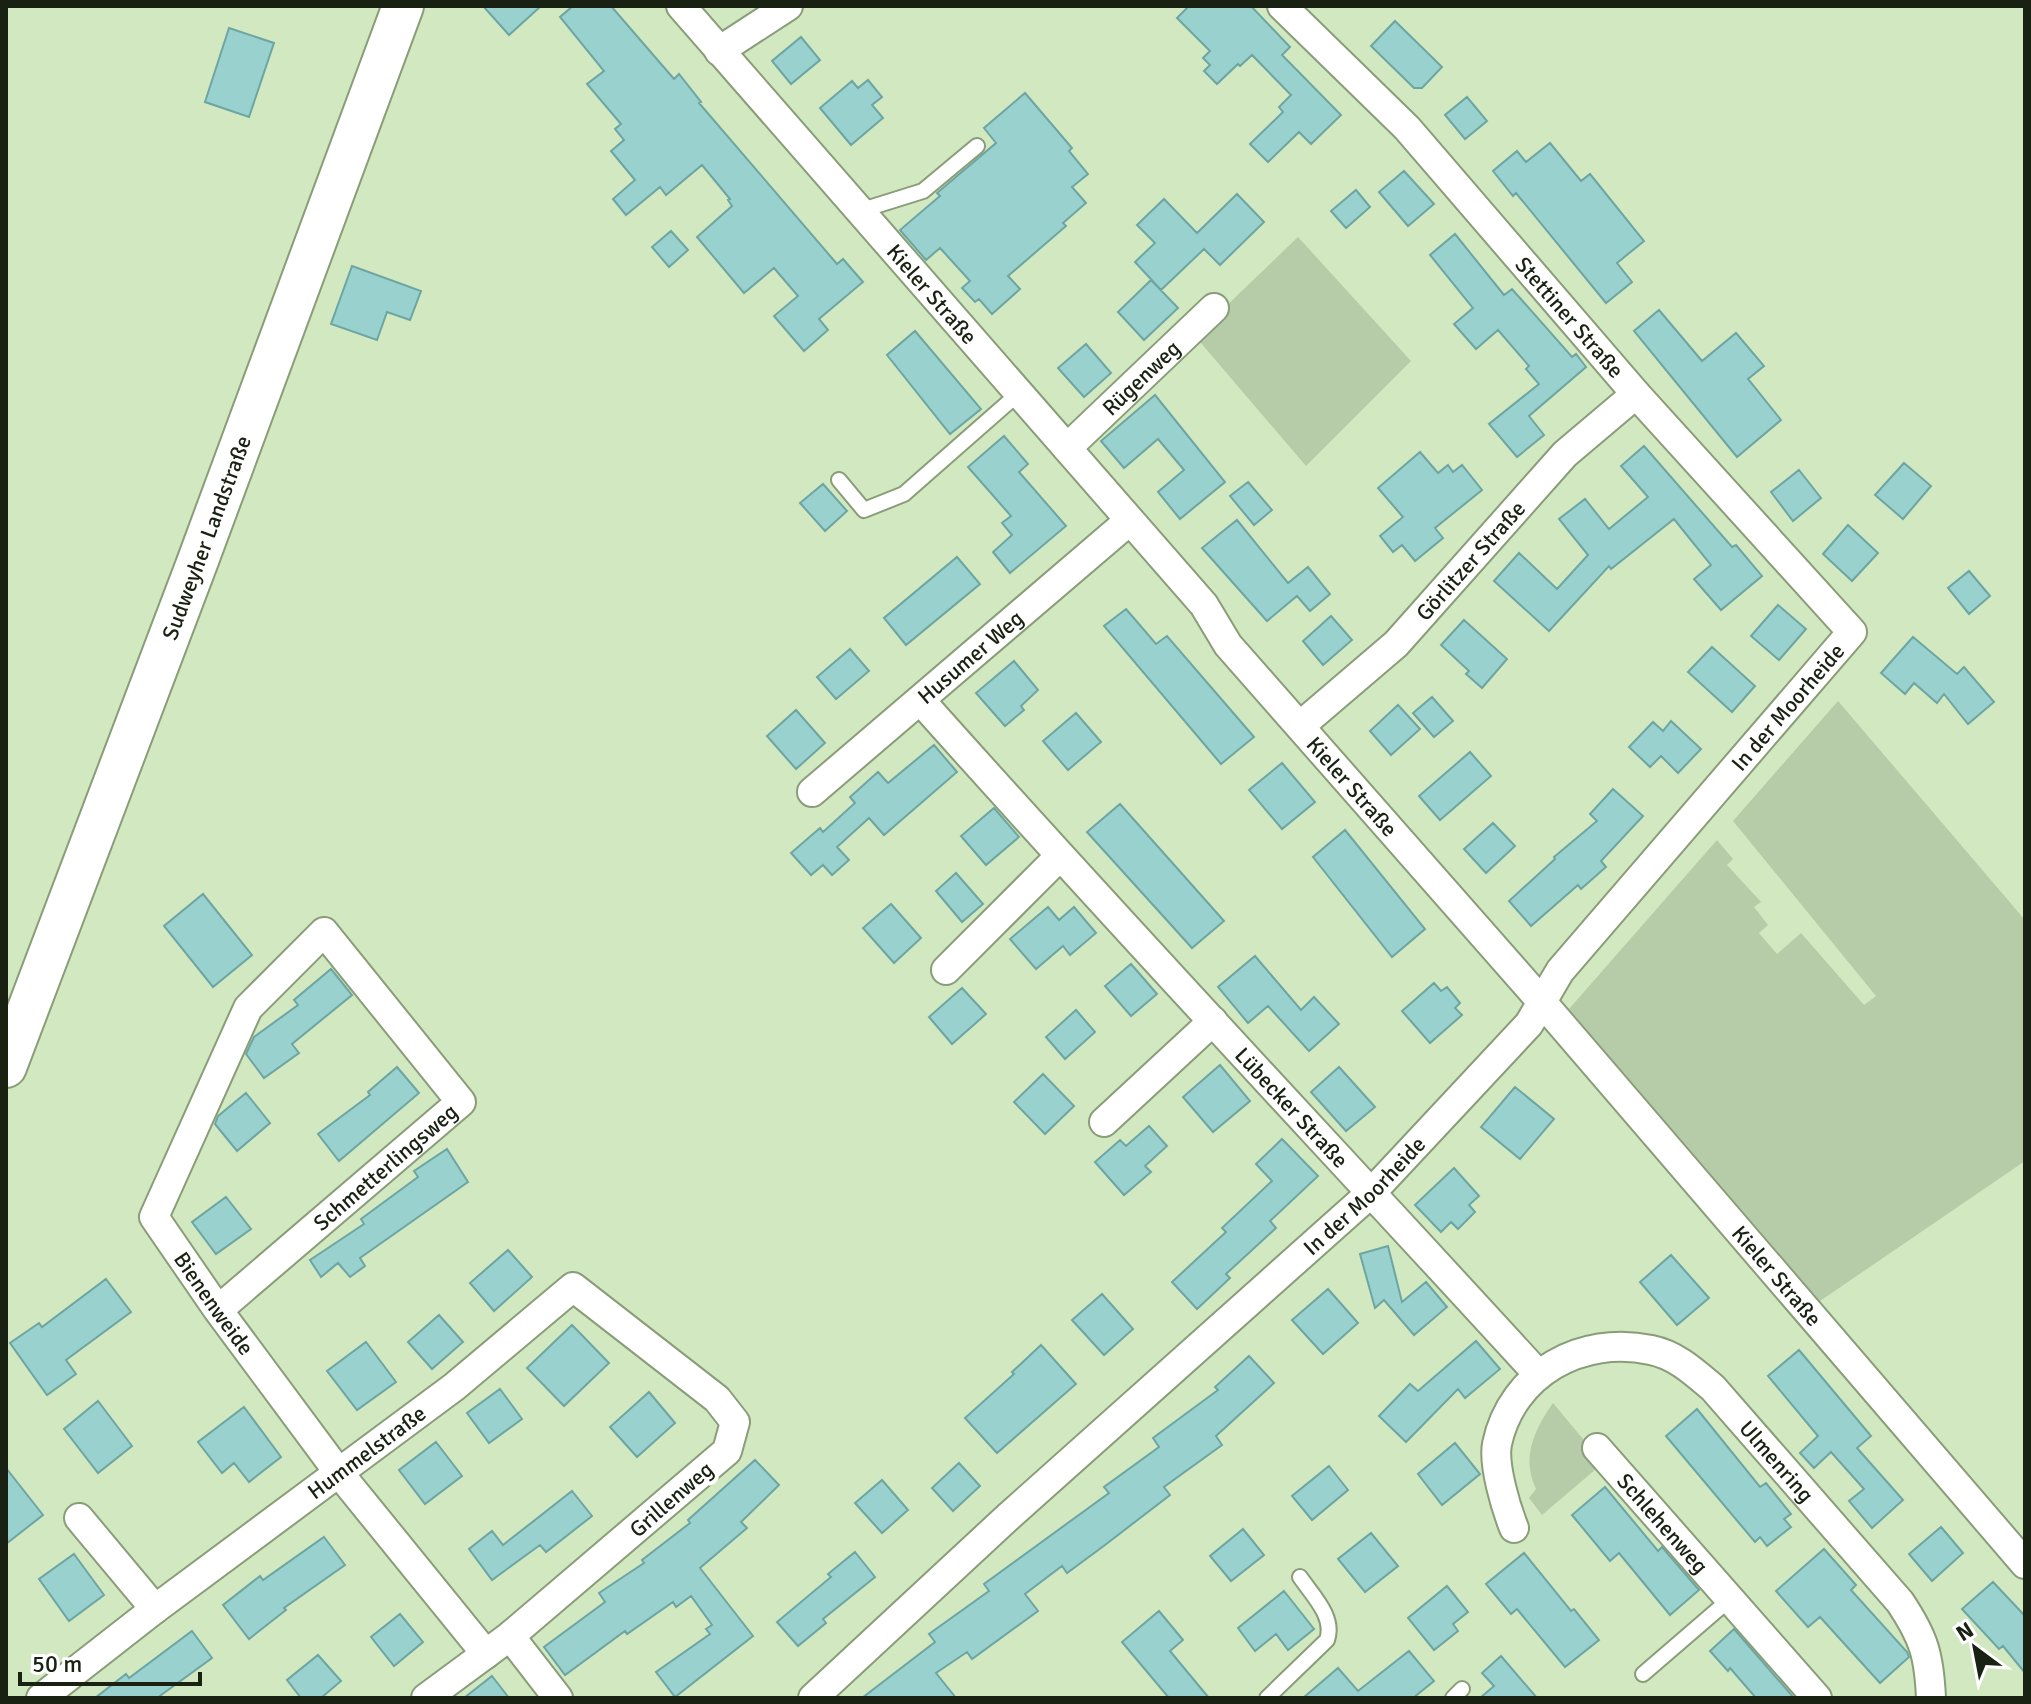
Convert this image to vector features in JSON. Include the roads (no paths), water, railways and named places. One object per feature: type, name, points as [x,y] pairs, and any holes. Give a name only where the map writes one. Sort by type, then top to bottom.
[{"type":"main road","name":"Sudweyher Landstraße","points":[[6,1067],[197,563],[400,7]]},
{"type":"street","name":"Kieler Straße","points":[[681,6],[1204,605],[1228,645],[1542,1002],[2025,1564]]},
{"type":"street","points":[[719,51],[788,6]]},
{"type":"street","name":"Stettiner Straße","points":[[1282,6],[1407,128],[1636,394],[1852,632]]},
{"type":"street","name":"Rügenweg","points":[[1067,448],[1214,308]]},
{"type":"street","name":"Görlitzer Straße","points":[[1300,726],[1396,644],[1565,454],[1636,394]]},
{"type":"street","name":"Husumer Weg","points":[[812,792],[1129,521]]},
{"type":"street","name":"In der Moorheide","points":[[813,1698],[1008,1517],[1372,1192],[1529,1024],[1560,971],[1852,632]]},
{"type":"street","name":"Lübecker Straße","points":[[921,701],[1059,857],[1372,1192]]},
{"type":"street","points":[[946,970],[1059,857]]},
{"type":"street","name":"Bienenweide","points":[[324,932],[248,1008],[154,1217],[218,1310],[339,1473],[486,1654]]},
{"type":"street","name":"Schmetterlingsweg","points":[[218,1310],[461,1102],[324,932]]},
{"type":"street","points":[[1104,1122],[1213,1021]]},
{"type":"street","points":[[1372,1192],[1537,1373]]},
{"type":"street","name":"Hummelstraße","points":[[41,1698],[155,1609],[454,1387],[573,1287]]},
{"type":"street","name":"Grillenweg","points":[[426,1698],[510,1636],[727,1451],[735,1422],[717,1399],[573,1287]]},
{"type":"street","name":"Ulmenring","points":[[1514,1528],[1503,1497],[1496,1447],[1509,1414],[1537,1373],[1575,1353],[1615,1346],[1652,1350],[1682,1362],[1713,1388],[1900,1602],[1920,1632],[1929,1665],[1931,1698]]},
{"type":"street","name":"Schlehenweg","points":[[1597,1448],[1817,1698]]},
{"type":"street","points":[[79,1518],[155,1609]]},
{"type":"street","points":[[510,1636],[558,1698]]},
{"type":"lane","points":[[859,211],[923,191],[977,146]]},
{"type":"lane","points":[[839,480],[864,510],[904,494],[1019,393]]},
{"type":"lane","points":[[1267,1698],[1327,1640],[1331,1629],[1300,1577]]},
{"type":"lane","points":[[1643,1674],[1730,1599]]}]
